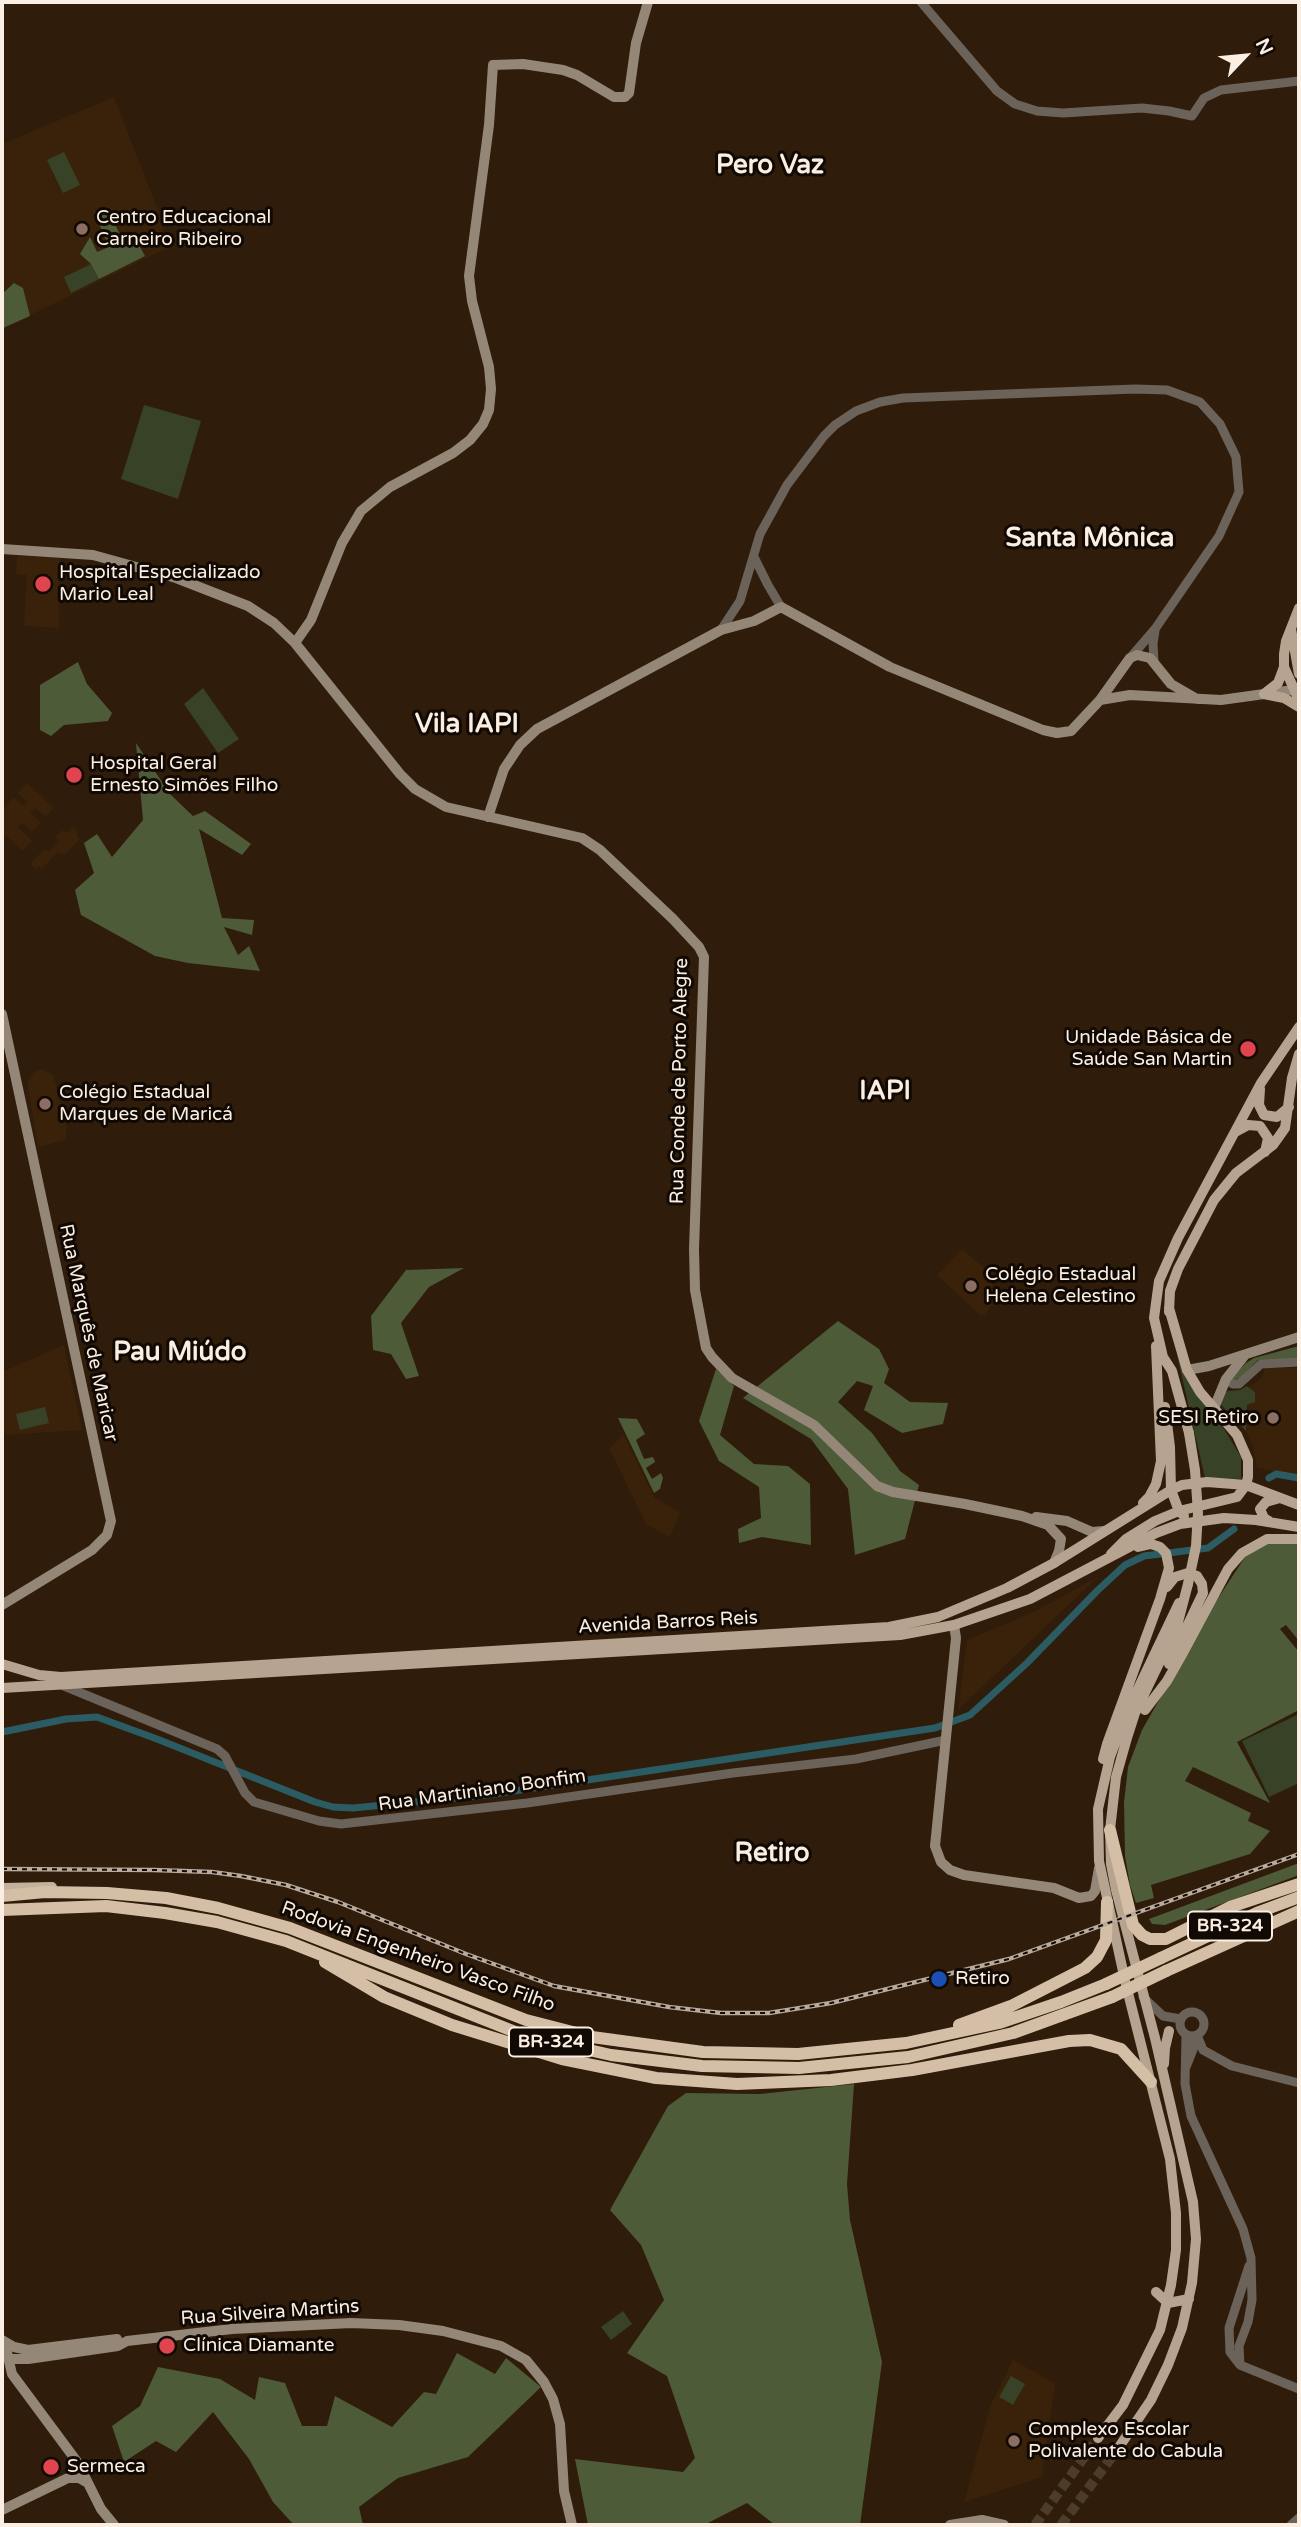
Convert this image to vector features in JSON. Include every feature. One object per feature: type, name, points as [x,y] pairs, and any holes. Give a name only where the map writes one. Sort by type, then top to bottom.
[{"type":"highway","points":[[1110,1829],[1133,1925],[1150,1939],[1166,1939],[1230,1907],[1299,1884]]},
{"type":"highway","points":[[2,1888],[45,1886],[107,1893]]},
{"type":"highway","name":"Rodovia Engenheiro Vasco Filho","points":[[2,1896],[45,1892],[107,1893],[192,1902],[258,1918],[353,1952],[499,2011],[592,2037],[658,2047],[737,2054],[808,2054],[906,2043],[999,2023],[1106,1984],[1259,1912],[1299,1897]]},
{"type":"highway","points":[[906,2043],[999,2011],[1085,1968],[1097,1957],[1106,1940],[1107,1902]]},
{"type":"highway","name":"Rodovia Engenheiro Vasco Filho","points":[[2,1910],[81,1906],[141,1909],[216,1922],[304,1948],[523,2035],[611,2055],[702,2066],[799,2068],[908,2057],[1013,2033],[1112,1997],[1299,1911]]},
{"type":"highway","points":[[304,1948],[384,1997],[452,2025],[520,2048],[646,2077],[737,2084],[821,2080],[903,2071],[1069,2041],[1090,2040],[1121,2049],[1158,2082]]},
{"type":"highway","points":[[607,2069],[702,2066]]},
{"type":"main road","points":[[295,643],[311,620],[342,543],[361,511],[390,487],[462,447],[478,432],[489,410],[489,367],[472,301],[469,276],[487,139],[493,65],[523,64],[563,70],[622,99],[629,93],[636,43],[648,2]]},
{"type":"main road","name":"Rua Conde de Porto Alegre","points":[[2,549],[93,555],[176,578],[248,606],[274,623],[295,643],[415,789],[446,807],[573,835],[591,843],[673,919],[702,952],[704,962],[694,1249],[695,1290],[706,1348],[712,1357],[732,1377],[814,1425],[877,1486],[892,1492],[1022,1516],[1059,1520],[1092,1532],[1104,1531]]},
{"type":"main road","points":[[488,817],[498,782],[512,755],[529,736],[553,720],[721,630],[754,621],[781,607],[890,667],[1043,730],[1057,733],[1071,731],[1100,700],[1129,658],[1141,654],[1154,662],[1171,684],[1187,696],[1197,699]]},
{"type":"main road","points":[[1264,694],[1274,689],[1278,683],[1284,667],[1286,641],[1299,608]]},
{"type":"main road","points":[[1291,629],[1299,674]]},
{"type":"main road","points":[[1100,700],[1130,695],[1221,699],[1264,694],[1297,694],[1284,667]]},
{"type":"main road","points":[[1115,676],[1123,690],[1130,695]]},
{"type":"main road","points":[[1264,694],[1284,698],[1299,707]]},
{"type":"main road","name":"Rua Marquês de Maricar","points":[[2,1014],[111,1521],[107,1535],[92,1550],[2,1605]]},
{"type":"main road","points":[[1131,1514],[1149,1497],[1160,1471],[1154,1318],[1156,1292],[1178,1238],[1234,1133],[1261,1083],[1299,1027]]},
{"type":"main road","points":[[1172,1371],[1170,1291],[1178,1269],[1214,1200],[1236,1173],[1265,1152],[1281,1136],[1285,1128],[1299,1054]]},
{"type":"main road","points":[[1261,1083],[1259,1105],[1264,1115],[1277,1117],[1289,1107]]},
{"type":"main road","points":[[1234,1133],[1248,1125],[1260,1126],[1268,1138],[1265,1152]]},
{"type":"main road","points":[[1101,1563],[1138,1530],[1179,1511],[1231,1500],[1242,1493],[1246,1485],[1249,1470],[1244,1448],[1229,1423],[1200,1392],[1187,1370],[1169,1308]]},
{"type":"main road","points":[[1098,2438],[1123,2404],[1160,2330],[1168,2303],[1175,2250],[1176,2213],[1158,2082],[1155,2038],[1116,1890],[1111,1864],[1110,1829],[1116,1777],[1127,1738],[1177,1626],[1196,1546],[1198,1493],[1189,1433],[1172,1371],[1163,1357],[1154,1318]]},
{"type":"main road","points":[[1187,1370],[1299,1338]]},
{"type":"main road","points":[[1214,1408],[1226,1379],[1247,1354]]},
{"type":"main road","points":[[1157,1366],[1170,1447],[1171,1490],[1183,1516],[1207,1519]]},
{"type":"main road","name":"Avenida Barros Reis","points":[[3,1663],[39,1675],[61,1677],[885,1628],[929,1620],[1007,1588],[1054,1563],[1182,1485],[1207,1482],[1246,1485],[1299,1505]]},
{"type":"main road","points":[[1270,1522],[1264,1518],[1261,1510],[1266,1502],[1280,1498]]},
{"type":"main road","name":"Rua Conde de Porto Alegre","points":[[1022,1516],[1048,1525],[1061,1539]]},
{"type":"main road","name":"Avenida Barros Reis","points":[[2,1687],[901,1635],[954,1625],[1030,1599],[1180,1524],[1207,1519],[1240,1519],[1299,1527]]},
{"type":"main road","points":[[1054,1563],[1066,1530],[1077,1525]]},
{"type":"main road","points":[[1127,1738],[1179,1661],[1227,1569],[1242,1553],[1267,1539],[1299,1539]]},
{"type":"main road","points":[[1117,2451],[1151,2400],[1168,2365],[1189,2299],[1196,2239],[1193,2202],[1158,2082],[1141,2041],[1099,1861],[1097,1809],[1100,1775],[1107,1744],[1169,1568],[1164,1551],[1151,1544],[1118,1554]]},
{"type":"main road","points":[[1145,1710],[1201,1601],[1202,1584],[1197,1576],[1181,1574],[1169,1582],[1160,1599]]},
{"type":"main road","points":[[1097,1809],[1110,1756],[1126,1714],[1187,1587]]},
{"type":"main road","points":[[929,1620],[954,1625],[956,1638],[935,1846],[945,1867],[964,1875],[1061,1889],[1079,1898],[1091,1896],[1095,1892],[1099,1861]]},
{"type":"main road","points":[[2,1687],[6,1675],[3,1663]]},
{"type":"main road","points":[[1158,2082],[1169,2031]]},
{"type":"main road","points":[[1156,2292],[1168,2303]]},
{"type":"main road","points":[[1168,2303],[1189,2299]]},
{"type":"main road","name":"Rua Silveira Martins","points":[[5,2356],[28,2360],[118,2346],[127,2342],[232,2329],[351,2323],[399,2325],[443,2331],[501,2346],[526,2360],[544,2382],[553,2399],[560,2424],[564,2491],[572,2525]]},
{"type":"main road","name":"Rua Silveira Martins","points":[[2,2341],[28,2350],[117,2339],[127,2342]]},
{"type":"main road","points":[[2,2341],[12,2374],[78,2463],[101,2509],[114,2525]]},
{"type":"main road","points":[[22,2388],[18,2372],[28,2360]]},
{"type":"main road","points":[[68,2478],[74,2469],[72,2458]]},
{"type":"main road","points":[[2,2510],[68,2478],[79,2478],[86,2482]]},
{"type":"main road","points":[[950,2525],[982,2520],[1004,2525]]},
{"type":"street","points":[[921,2],[1006,99],[1015,104],[1052,113],[1142,108],[1192,116],[1199,104],[1209,95],[1234,88],[1299,81]]},
{"type":"street","points":[[721,630],[740,601],[764,526],[798,468],[835,425],[869,405],[903,398],[1167,390],[1200,402],[1220,424],[1236,457],[1239,492],[1219,536],[1155,629],[1129,658]]},
{"type":"street","points":[[754,557],[781,607]]},
{"type":"street","points":[[1154,662],[1155,629]]},
{"type":"street","points":[[1226,1379],[1233,1384],[1239,1384],[1261,1364],[1299,1362]]},
{"type":"street","name":"Rua Martiniano Bonfim","points":[[63,1685],[217,1749],[228,1760],[246,1794],[254,1802],[341,1825],[856,1759],[947,1736]]},
{"type":"street","points":[[1141,2041],[1169,2031],[1190,2034],[1204,2025],[1201,2017],[1190,2012],[1181,2019],[1163,2016],[1143,1997]]},
{"type":"street","points":[[1181,2019],[1203,2050],[1232,2066],[1299,2083]]},
{"type":"street","points":[[1190,2034],[1194,2047],[1186,2067],[1186,2096],[1191,2116],[1243,2229],[1251,2258],[1252,2300],[1248,2322],[1239,2346],[1240,2365]]},
{"type":"street","points":[[1251,2258],[1244,2289],[1228,2333],[1230,2353],[1240,2365],[1299,2389]]},
{"type":"street","points":[[1291,2525],[1299,2518]]},
{"type":"shaded area","name":"Centro Educacional Carneiro Ribeiro","points":[[114,97],[158,210],[167,248],[2,329],[2,144]]},
{"type":"shaded area","name":"Hospital Especializado Mario Leal","points":[[17,556],[60,558],[59,628],[24,626],[27,575],[16,574]]},
{"type":"shaded area","points":[[27,783],[54,808],[46,817],[35,808],[30,813],[41,822],[32,832],[22,823],[18,827],[32,841],[23,851],[2,832],[2,810],[13,797],[24,806],[27,802],[18,793]]},
{"type":"shaded area","points":[[73,827],[78,830],[77,837],[80,839],[65,855],[56,853],[42,869],[36,869],[30,864],[44,849],[49,852],[59,840],[56,837],[62,830],[66,833]]},
{"type":"shaded area","name":"Colégio Estadual Marques de Maricá","points":[[40,1069],[53,1074],[66,1125],[66,1140],[38,1147],[27,1082],[34,1072]]},
{"type":"shaded area","name":"Colégio Estadual Helena Celestino","points":[[962,1249],[983,1267],[992,1282],[993,1302],[986,1315],[981,1316],[937,1275]]},
{"type":"shaded area","points":[[64,1345],[82,1430],[6,1435],[2,1423],[2,1372]]},
{"type":"shaded area","name":"SESI Retiro","points":[[1265,1368],[1299,1368],[1299,1476],[1257,1468],[1253,1446],[1246,1431],[1247,1405],[1255,1392],[1249,1387],[1262,1377]]},
{"type":"shaded area","points":[[624,1435],[654,1497],[680,1513],[670,1537],[646,1524],[609,1448]]},
{"type":"shaded area","points":[[1099,1576],[958,1710],[967,1640],[1034,1612]]},
{"type":"shaded area","name":"Complexo Escolar Polivalente do Cabula","points":[[1013,2360],[1055,2383],[1042,2477],[964,2502],[991,2404]]},
{"type":"green space","points":[[64,152],[80,185],[63,193],[47,160]]},
{"type":"green space","points":[[107,207],[123,241],[139,245],[145,256],[99,279],[91,264],[80,254],[90,237],[97,252],[109,247],[94,212]]},
{"type":"green space","points":[[91,264],[99,279],[71,293],[64,277]]},
{"type":"green space","points":[[14,283],[23,288],[30,316],[3,328],[2,294]]},
{"type":"green space","points":[[144,405],[201,421],[178,499],[121,479]]},
{"type":"green space","points":[[78,662],[87,684],[112,713],[108,721],[64,725],[51,736],[40,730],[40,685]]},
{"type":"green space","points":[[203,688],[239,739],[218,753],[184,704]]},
{"type":"green space","points":[[136,743],[170,794],[193,816],[205,811],[251,844],[242,855],[199,829],[222,918],[254,920],[252,935],[224,927],[238,955],[249,946],[260,971],[188,963],[155,956],[81,915],[75,890],[94,873],[84,843],[97,834],[112,857],[143,820]]},
{"type":"green space","points":[[464,1268],[429,1287],[401,1323],[419,1376],[406,1379],[391,1354],[373,1350],[371,1316],[406,1270]]},
{"type":"green space","points":[[838,1321],[879,1349],[889,1369],[884,1383],[910,1402],[948,1403],[943,1424],[902,1433],[864,1410],[873,1386],[857,1381],[838,1402],[872,1433],[900,1471],[919,1485],[905,1539],[855,1555],[848,1489],[811,1439],[743,1398]]},
{"type":"green space","points":[[1299,1346],[1299,1359],[1258,1360],[1240,1378],[1231,1378],[1254,1358]]},
{"type":"green space","points":[[1177,1355],[1192,1387],[1224,1429],[1241,1457],[1241,1479],[1205,1478]]},
{"type":"green space","points":[[716,1369],[734,1386],[720,1435],[754,1464],[788,1466],[810,1484],[811,1545],[762,1537],[739,1543],[738,1529],[761,1518],[759,1487],[719,1461],[699,1421]]},
{"type":"green space","points":[[1247,1386],[1255,1392],[1255,1402],[1247,1405],[1246,1431],[1219,1400],[1221,1395],[1228,1391]]},
{"type":"green space","points":[[45,1407],[49,1423],[20,1430],[16,1414]]},
{"type":"green space","points":[[618,1418],[637,1419],[645,1434],[636,1440],[644,1459],[653,1457],[655,1462],[646,1468],[652,1479],[661,1473],[663,1478],[660,1489],[654,1493]]},
{"type":"green space","points":[[1299,1542],[1299,1641],[1286,1625],[1280,1629],[1299,1652],[1299,1710],[1237,1742],[1270,1803],[1193,1767],[1185,1781],[1251,1813],[1248,1821],[1270,1831],[1250,1854],[1151,1885],[1154,1898],[1136,1903],[1125,1856],[1124,1803],[1128,1767],[1142,1730],[1211,1609],[1247,1554],[1267,1543]]},
{"type":"green space","points":[[1299,1714],[1299,1783],[1269,1797],[1242,1741]]},
{"type":"green space","points":[[1299,1863],[1299,1875],[1165,1925],[1152,1924],[1149,1919]]},
{"type":"green space","points":[[854,2084],[847,2184],[850,2220],[882,2362],[860,2525],[775,2525],[747,2503],[704,2525],[588,2525],[575,2459],[683,2472],[695,2458],[667,2376],[627,2353],[664,2300],[641,2245],[610,2210],[668,2106],[686,2093],[760,2094]]},
{"type":"green space","points":[[623,2311],[632,2324],[611,2340],[601,2327]]},
{"type":"green space","points":[[457,2353],[495,2374],[506,2358],[541,2387],[468,2457],[398,2478],[359,2507],[363,2525],[294,2525],[273,2502],[249,2459],[213,2412],[176,2452],[156,2441],[124,2462],[112,2426],[140,2406],[158,2367],[220,2379],[255,2400],[259,2377],[285,2383],[302,2426],[327,2426],[335,2396],[392,2427],[424,2392],[436,2394]]},
{"type":"green space","points":[[1011,2376],[1025,2384],[1013,2405],[999,2397]]},
{"type":"waterway","points":[[1269,1478],[1276,1474],[1299,1478]]},
{"type":"waterway","points":[[2,1732],[66,1719],[97,1717],[315,1802],[333,1807],[353,1808],[487,1795],[935,1728],[970,1715],[1027,1663],[1125,1565],[1144,1556],[1208,1548],[1234,1529]]},
{"type":"tunnel","points":[[1035,2525],[1098,2438]]},
{"type":"tunnel","points":[[1061,2525],[1117,2450]]},
{"type":"railway","points":[[2,1869],[154,1870],[241,1876],[286,1885],[338,1902],[554,1986],[669,2007],[721,2013],[769,2013],[831,2003],[1009,1959],[1299,1854]]},
{"type":"place","name":"Centro Educacional Carneiro Ribeiro","points":[[82,229]]},
{"type":"place","name":"Hospital Especializado Mario Leal","points":[[43,584]]},
{"type":"place","name":"Hospital Geral Ernesto Simões Filho","points":[[74,775]]},
{"type":"place","name":"Unidade Básica de Saúde San Martin","points":[[1248,1049]]},
{"type":"place","name":"Colégio Estadual Marques de Maricá","points":[[45,1104]]},
{"type":"place","name":"Colégio Estadual Helena Celestino","points":[[971,1286]]},
{"type":"place","name":"SESI Retiro","points":[[1273,1418]]},
{"type":"place","name":"Retiro","points":[[939,1979]]},
{"type":"place","name":"Clínica Diamante","points":[[167,2346]]},
{"type":"place","name":"Complexo Escolar Polivalente do Cabula","points":[[1014,2441]]},
{"type":"place","name":"Sermeca","points":[[51,2467]]},
{"type":"district","name":"Pero Vaz","points":[[770,166]]},
{"type":"district","name":"Santa Mônica","points":[[1090,539]]},
{"type":"district","name":"Vila IAPI","points":[[467,725]]},
{"type":"district","name":"IAPI","points":[[885,1092]]},
{"type":"district","name":"Pau Miúdo","points":[[180,1353]]},
{"type":"district","name":"Retiro","points":[[772,1854]]}]
